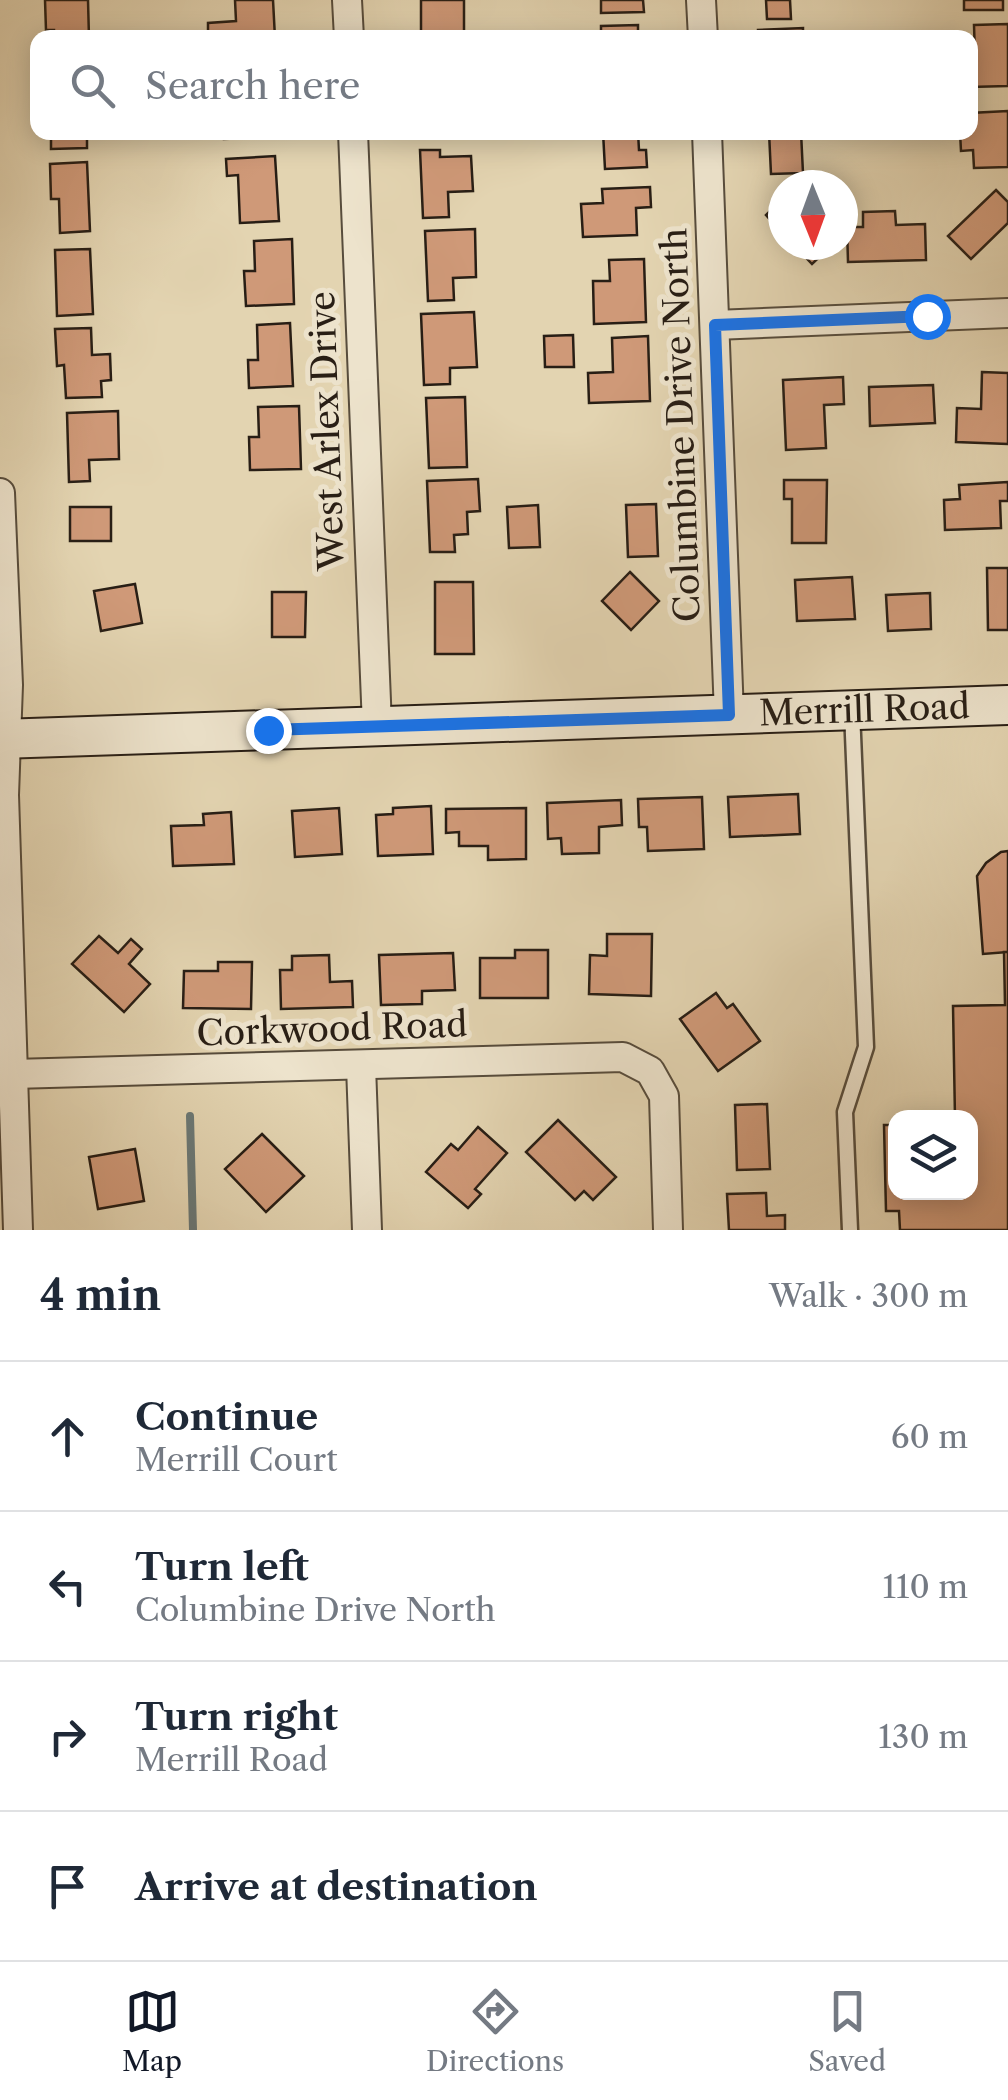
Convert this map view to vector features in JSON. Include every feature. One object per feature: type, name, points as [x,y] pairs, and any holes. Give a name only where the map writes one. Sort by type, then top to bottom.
[{"type":"main road","name":"Merrill Road","points":[[3,739],[1008,705]]},
{"type":"street","points":[[347,0],[349,30]]},
{"type":"street","points":[[701,0],[702,30]]},
{"type":"street","name":"West Arlex Drive","points":[[352,140],[377,726]]},
{"type":"street","name":"Columbine Drive North","points":[[707,140],[729,715]]},
{"type":"street","points":[[715,325],[1008,313]]},
{"type":"street","points":[[0,493],[8,686],[3,739],[4,794],[18,1230]]},
{"type":"street","name":"Corkwood Road","points":[[13,1074],[623,1057],[650,1071],[664,1096],[668,1230]]},
{"type":"street","points":[[361,1066],[367,1230]]},
{"type":"lane","points":[[850,1230],[844,1112],[866,1048],[852,710]]},
{"type":"building","points":[[45,0],[88,0],[89,30],[46,30]]},
{"type":"building","points":[[235,0],[273,0],[275,30],[208,30],[208,23],[236,21]]},
{"type":"building","points":[[421,0],[464,0],[464,30],[421,30]]},
{"type":"building","points":[[601,0],[643,0],[644,12],[601,13]]},
{"type":"building","points":[[766,0],[790,0],[791,19],[767,19]]},
{"type":"building","points":[[964,0],[1003,0],[1003,10],[964,10]]},
{"type":"building","points":[[1008,24],[1008,86],[978,87],[978,30],[974,30],[974,25]]},
{"type":"building","points":[[638,25],[638,30],[601,30],[601,26]]},
{"type":"building","points":[[1008,111],[1008,167],[974,168],[973,150],[961,151],[960,140],[978,140],[978,113]]},
{"type":"building","points":[[51,140],[87,140],[87,148],[51,149]]},
{"type":"building","points":[[603,140],[638,140],[639,150],[646,150],[647,167],[605,169]]},
{"type":"building","points":[[769,140],[801,140],[803,170],[771,170]]},
{"type":"building","points":[[420,150],[440,150],[440,157],[471,156],[473,191],[448,192],[449,217],[423,218]]},
{"type":"building","points":[[275,156],[279,221],[240,223],[238,175],[227,176],[226,159]]},
{"type":"building","points":[[87,162],[90,231],[60,233],[59,199],[51,199],[50,164]]},
{"type":"building","points":[[650,187],[651,207],[636,208],[637,235],[583,237],[581,204],[603,203],[602,189]]},
{"type":"building","points":[[996,190],[1008,202],[1008,223],[971,259],[948,236]]},
{"type":"building","points":[[895,211],[896,225],[925,224],[926,260],[848,262],[858,260],[858,227],[863,227],[863,212]]},
{"type":"building","points":[[475,229],[476,277],[453,278],[454,300],[428,301],[425,231]]},
{"type":"building","points":[[292,239],[294,304],[246,306],[244,271],[255,271],[254,241]]},
{"type":"building","points":[[90,249],[93,314],[57,316],[55,250]]},
{"type":"building","points":[[644,259],[646,322],[594,324],[593,281],[610,281],[609,260]]},
{"type":"building","points":[[474,312],[477,367],[450,368],[450,384],[424,385],[421,314]]},
{"type":"building","points":[[290,323],[293,386],[249,388],[248,360],[258,360],[257,325]]},
{"type":"building","points":[[91,328],[92,355],[110,354],[111,380],[101,381],[102,397],[66,398],[64,365],[57,366],[55,329]]},
{"type":"building","points":[[573,335],[574,367],[545,367],[544,336]]},
{"type":"building","points":[[648,336],[650,401],[589,403],[588,373],[613,372],[612,338]]},
{"type":"building","points":[[982,372],[1008,373],[1008,444],[956,442],[957,408],[981,409]]},
{"type":"building","points":[[843,377],[844,404],[824,405],[826,448],[786,450],[783,380]]},
{"type":"building","points":[[933,385],[935,423],[870,426],[869,387]]},
{"type":"building","points":[[465,397],[467,467],[429,468],[426,398]]},
{"type":"building","points":[[299,406],[301,469],[250,470],[249,437],[259,437],[258,407]]},
{"type":"building","points":[[118,411],[119,459],[89,460],[90,481],[69,482],[67,413]]},
{"type":"building","points":[[478,479],[480,511],[467,512],[468,534],[454,535],[455,552],[430,552],[427,481]]},
{"type":"building","points":[[784,480],[827,480],[826,543],[792,543],[792,499],[784,499]]},
{"type":"building","points":[[1008,482],[1008,501],[1000,501],[1001,528],[945,530],[944,500],[960,499],[959,485]]},
{"type":"building","points":[[656,504],[658,556],[628,557],[626,505]]},
{"type":"building","points":[[538,505],[540,547],[509,548],[507,507]]},
{"type":"building","points":[[70,507],[111,507],[111,541],[70,541]]},
{"type":"building","points":[[987,568],[1008,568],[1008,630],[988,630]]},
{"type":"building","points":[[630,572],[659,601],[631,630],[602,601]]},
{"type":"building","points":[[852,577],[855,619],[797,621],[795,580]]},
{"type":"building","points":[[435,582],[473,582],[474,654],[435,654]]},
{"type":"building","points":[[135,584],[142,623],[101,631],[94,591]]},
{"type":"building","points":[[272,592],[306,592],[305,637],[272,637]]},
{"type":"building","points":[[930,593],[931,629],[888,631],[886,595]]},
{"type":"building","points":[[798,794],[800,834],[730,837],[728,797]]},
{"type":"building","points":[[702,797],[704,849],[648,851],[647,827],[639,827],[638,799]]},
{"type":"building","points":[[621,800],[622,825],[599,827],[599,853],[562,854],[561,838],[548,839],[547,803]]},
{"type":"building","points":[[431,806],[433,854],[378,856],[376,815],[393,814],[393,808]]},
{"type":"building","points":[[339,808],[342,854],[295,857],[292,811]]},
{"type":"building","points":[[526,808],[526,859],[488,860],[488,846],[459,846],[459,832],[446,833],[446,809]]},
{"type":"building","points":[[231,812],[234,864],[173,866],[171,826],[204,825],[203,814]]},
{"type":"building","points":[[1008,851],[1008,952],[983,954],[977,876],[986,863]]},
{"type":"building","points":[[607,934],[652,934],[651,996],[589,994],[590,955],[607,956]]},
{"type":"building","points":[[99,936],[118,953],[131,939],[142,949],[129,964],[150,984],[124,1012],[72,964]]},
{"type":"building","points":[[515,950],[548,950],[548,998],[480,998],[480,958],[515,958]]},
{"type":"building","points":[[1004,952],[1008,952],[1008,1230],[900,1230],[899,1211],[886,1211],[884,1125],[888,1125],[888,1200],[978,1200],[978,1110],[955,1110],[953,1006],[1005,1005]]},
{"type":"building","points":[[453,953],[455,990],[422,991],[422,1004],[381,1005],[379,955]]},
{"type":"building","points":[[329,955],[330,982],[352,981],[353,1007],[281,1009],[280,970],[292,970],[292,956]]},
{"type":"building","points":[[218,962],[252,962],[251,1009],[183,1008],[184,971],[218,971]]},
{"type":"building","points":[[716,993],[727,1008],[733,1004],[760,1041],[718,1071],[680,1019]]},
{"type":"building","points":[[767,1104],[770,1169],[737,1170],[735,1105]]},
{"type":"building","points":[[558,1120],[616,1177],[593,1200],[584,1191],[575,1200],[526,1152]]},
{"type":"building","points":[[478,1127],[507,1153],[475,1189],[481,1194],[468,1208],[426,1172],[451,1144],[458,1150]]},
{"type":"building","points":[[262,1134],[304,1176],[266,1212],[225,1169]]},
{"type":"building","points":[[135,1149],[144,1201],[98,1209],[89,1157]]},
{"type":"building","points":[[766,1193],[767,1216],[785,1215],[785,1230],[729,1230],[727,1194]]},
{"type":"waterway","points":[[190,1116],[193,1230]]},
{"type":"route","points":[[268,730],[729,715],[715,325],[927,316]]}]
